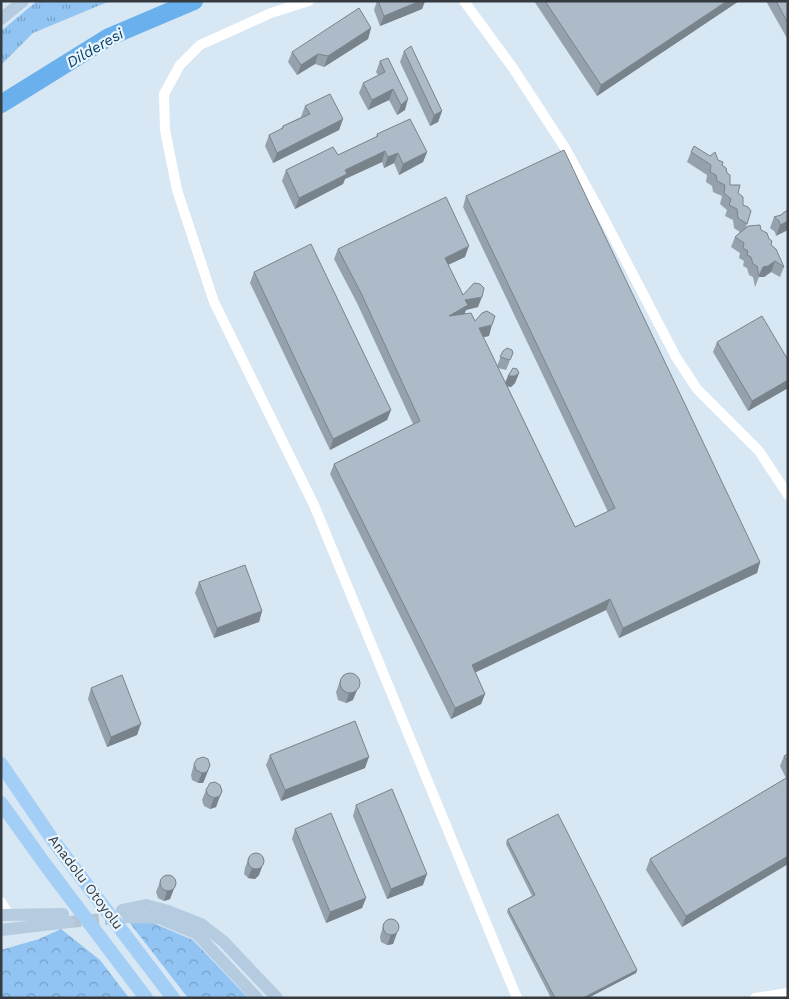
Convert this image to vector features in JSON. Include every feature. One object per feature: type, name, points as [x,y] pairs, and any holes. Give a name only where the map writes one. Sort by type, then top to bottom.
[{"type":"highway","name":"Anadolu Otoyolu","points":[[1,764],[52,839],[173,998]]},
{"type":"highway","name":"Anadolu Otoyolu","points":[[1,804],[146,998]]},
{"type":"main road","points":[[1,19],[24,1]]},
{"type":"main road","points":[[257,998],[197,934],[159,918],[125,914],[146,905],[168,911],[201,924],[224,941],[277,998]]},
{"type":"main road","points":[[1,930],[66,918],[5,915]]},
{"type":"street","points":[[310,1],[271,13],[200,45],[180,65],[164,94],[164,130],[177,190],[214,302],[314,505],[516,998]]},
{"type":"street","points":[[464,1],[513,68],[564,148],[604,219],[676,357],[696,390],[759,451],[788,496]]},
{"type":"street","points":[[1,902],[5,915]]},
{"type":"street","points":[[755,998],[788,993]]},
{"type":"green space","points":[[37,1],[110,1],[33,33],[1,65],[1,31]]},
{"type":"green space","points":[[129,922],[153,923],[193,940],[248,998],[188,998]]},
{"type":"green space","points":[[61,929],[100,960],[129,998],[1,998],[1,950],[39,939]]},
{"type":"building","points":[[378,1],[420,1],[384,16]]},
{"type":"building","points":[[545,1],[727,1],[601,85]]},
{"type":"building","points":[[776,1],[788,1],[788,23]]},
{"type":"building","points":[[359,8],[371,28],[328,56],[318,54],[301,65],[292,52]]},
{"type":"building","points":[[411,46],[442,111],[434,115],[404,51]]},
{"type":"building","points":[[388,58],[408,99],[401,105],[393,89],[372,100],[363,83],[385,72],[380,61]]},
{"type":"building","points":[[330,94],[343,119],[277,153],[269,135],[283,128],[283,126],[310,114],[305,106]]},
{"type":"building","points":[[410,119],[427,152],[403,164],[398,153],[388,157],[385,151],[345,170],[347,174],[299,198],[286,170],[333,147],[338,155]]},
{"type":"building","points":[[694,146],[710,156],[715,152],[718,160],[723,162],[722,165],[730,175],[730,185],[740,185],[738,193],[743,197],[743,205],[751,211],[747,224],[738,218],[737,209],[729,205],[731,199],[724,193],[725,185],[717,181],[716,175],[710,172],[711,165],[691,152]]},
{"type":"building","points":[[564,150],[760,562],[623,628],[610,599],[472,665],[485,694],[455,708],[334,464],[420,421],[361,293],[338,249],[446,197],[469,246],[445,258],[463,295],[474,283],[480,284],[484,288],[482,297],[465,300],[468,305],[449,316],[471,313],[475,321],[482,313],[487,311],[495,316],[492,325],[479,328],[575,527],[615,508],[466,196]]},
{"type":"building","points":[[788,210],[788,221],[780,225],[779,221],[774,217]]},
{"type":"building","points":[[760,225],[761,230],[767,233],[772,241],[771,245],[776,249],[784,267],[775,261],[763,267],[759,276],[757,266],[753,264],[751,257],[747,255],[748,251],[743,248],[744,243],[735,237],[748,226]]},
{"type":"building","points":[[311,244],[391,410],[333,439],[254,272]]},
{"type":"building","points":[[762,316],[788,360],[788,380],[752,401],[717,342]]},
{"type":"building","points":[[507,348],[512,350],[513,353],[510,360],[500,357]]},
{"type":"building","points":[[513,368],[517,369],[519,373],[515,376],[508,376]]},
{"type":"building","points":[[245,565],[262,611],[217,628],[199,582]]},
{"type":"building","points":[[350,673],[357,676],[360,683],[357,690],[350,693],[343,690],[340,683],[343,676]]},
{"type":"building","points":[[122,675],[141,724],[111,737],[91,688]]},
{"type":"building","points":[[355,721],[369,757],[285,790],[270,755]]},
{"type":"building","points":[[788,754],[788,763],[784,756]]},
{"type":"building","points":[[203,757],[208,759],[210,765],[207,772],[202,773],[196,770],[194,764],[197,759]]},
{"type":"building","points":[[788,777],[788,856],[686,916],[650,859]]},
{"type":"building","points":[[215,782],[220,785],[222,791],[220,796],[214,798],[208,795],[206,790],[210,783]]},
{"type":"building","points":[[392,789],[427,874],[391,889],[356,805]]},
{"type":"building","points":[[331,813],[366,898],[330,912],[295,829]]},
{"type":"building","points":[[558,814],[637,970],[583,998],[555,998],[508,909],[535,895],[507,840]]},
{"type":"building","points":[[256,853],[264,861],[256,869],[248,861]]},
{"type":"building","points":[[168,875],[176,883],[168,891],[160,883]]},
{"type":"building","points":[[391,919],[399,927],[391,935],[383,927]]},
{"type":"waterway","name":"Dilderesi","points":[[1,104],[109,37],[194,1]]},
{"type":"tunnel","points":[[69,922],[128,917]]}]
